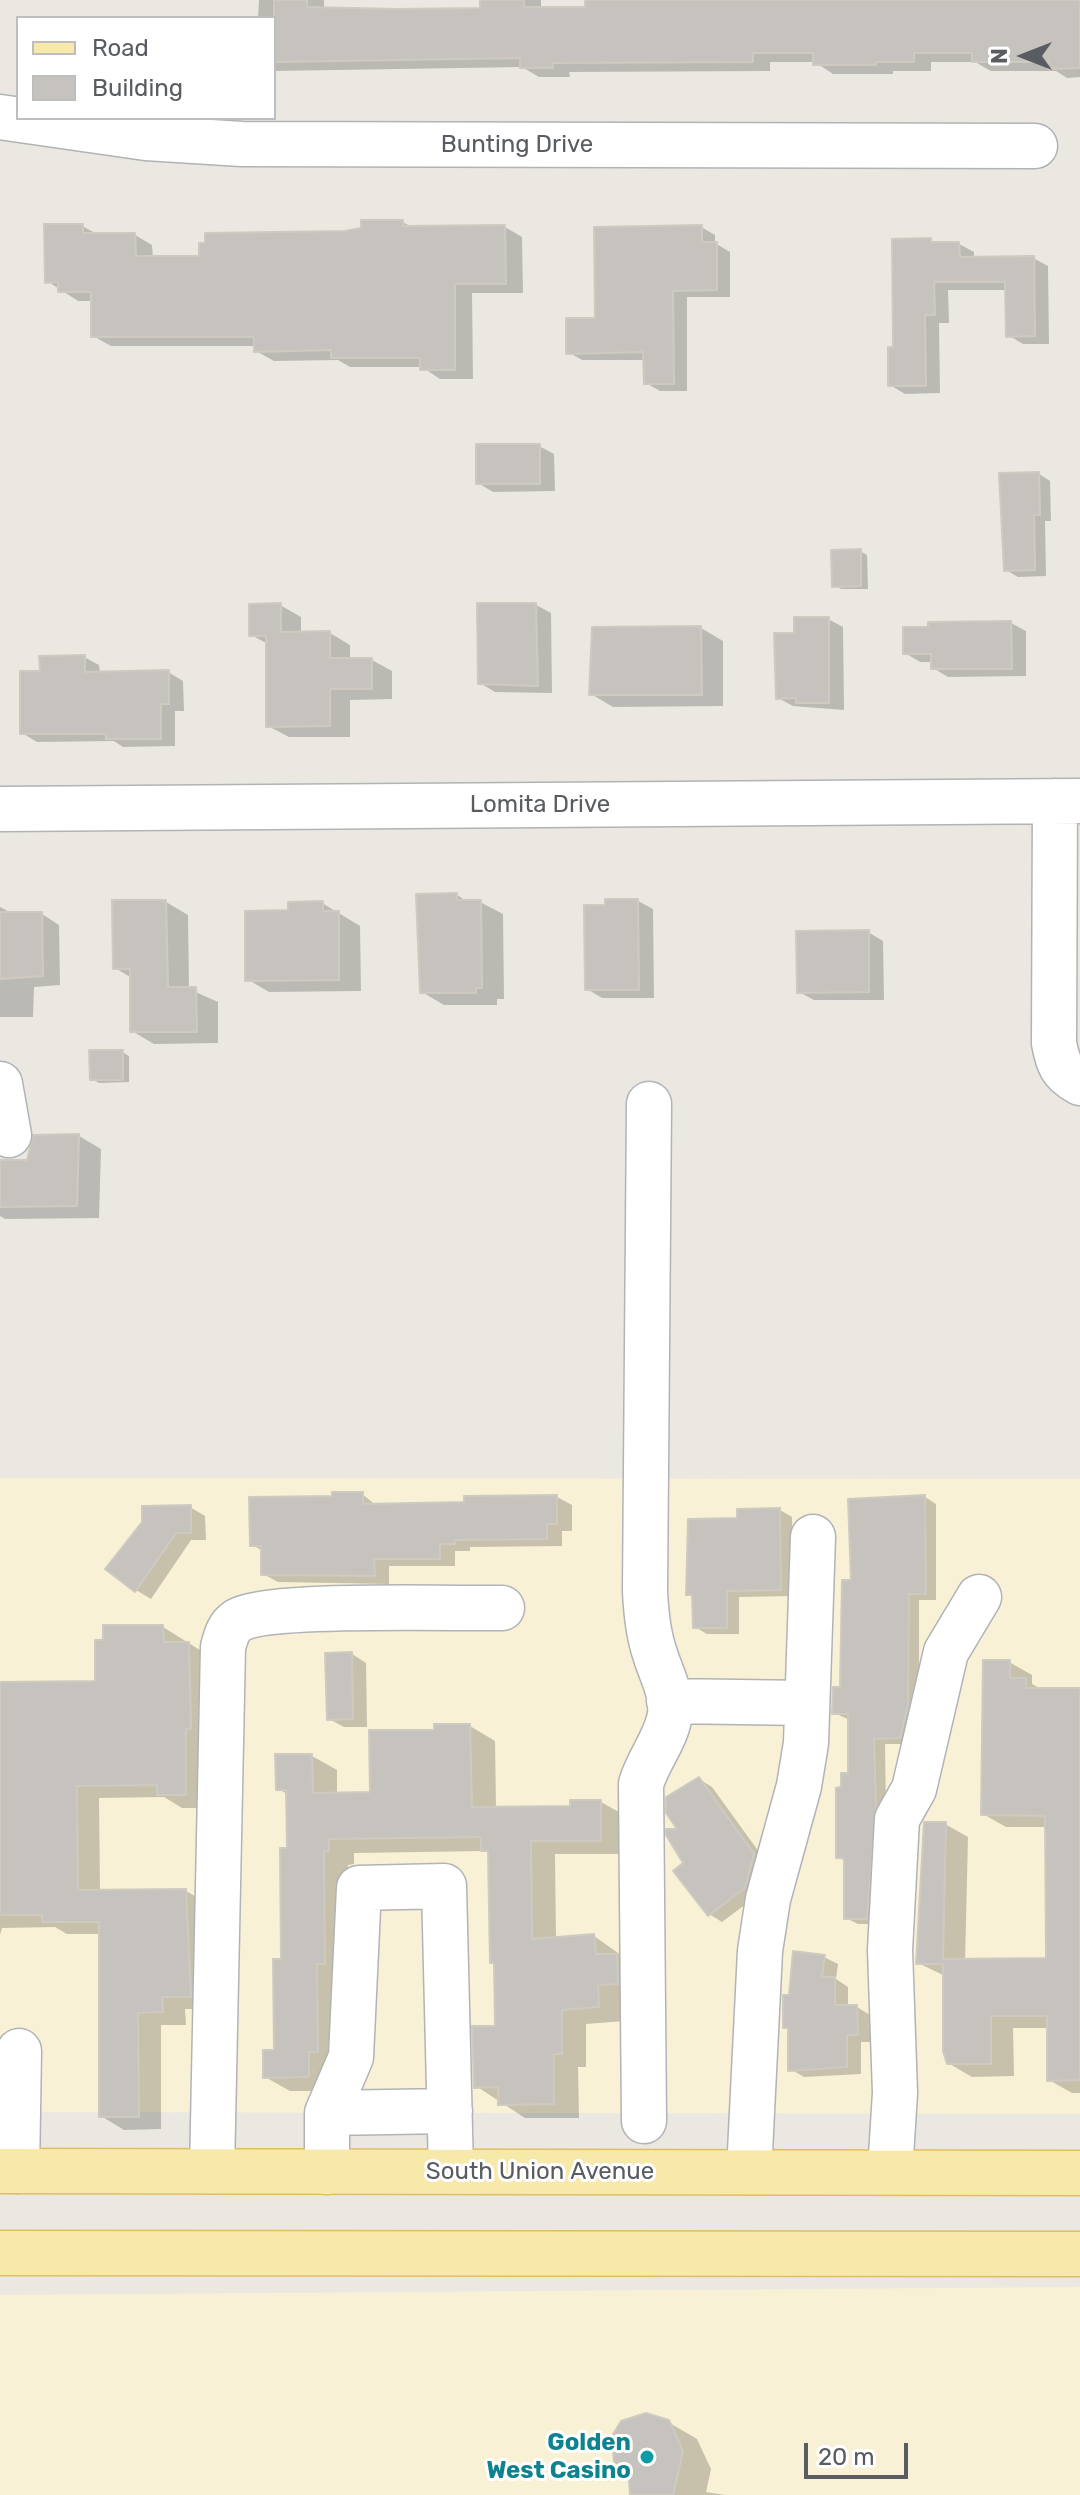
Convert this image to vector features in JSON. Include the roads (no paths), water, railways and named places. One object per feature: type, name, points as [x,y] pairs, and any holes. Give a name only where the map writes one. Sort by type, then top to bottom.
[{"type":"main road","name":"South Union Avenue","points":[[9,2171],[1080,2173]]},
{"type":"main road","points":[[0,2253],[1080,2254]]},
{"type":"street","name":"Bunting Drive","points":[[21,120],[146,138],[242,144],[1035,146]]},
{"type":"street","name":"Lomita Drive","points":[[0,809],[1067,801]]},
{"type":"street","points":[[1067,801],[1054,1043],[1063,1073],[1080,1083]]},
{"type":"street","points":[[0,1084],[9,1135]]},
{"type":"street","points":[[644,2121],[641,1784],[646,1766],[668,1726],[669,1701],[654,1652],[645,1591],[649,1104]]},
{"type":"street","points":[[749,2172],[760,1951],[768,1899],[799,1786],[807,1703],[813,1537]]},
{"type":"street","points":[[890,2172],[895,2093],[890,1950],[897,1819],[914,1789],[946,1652],[979,1597]]},
{"type":"street","points":[[212,2171],[223,1647],[228,1631],[238,1620],[275,1611],[502,1608]]},
{"type":"street","points":[[669,1701],[807,1703]]},
{"type":"street","points":[[327,2172],[327,2113],[351,2057],[359,1888],[430,1886],[444,1886],[451,2171]]},
{"type":"street","points":[[9,2171],[19,2051]]},
{"type":"street","points":[[327,2113],[450,2111]]},
{"type":"place","name":"Golden West Casino","points":[[647,2457]]}]
